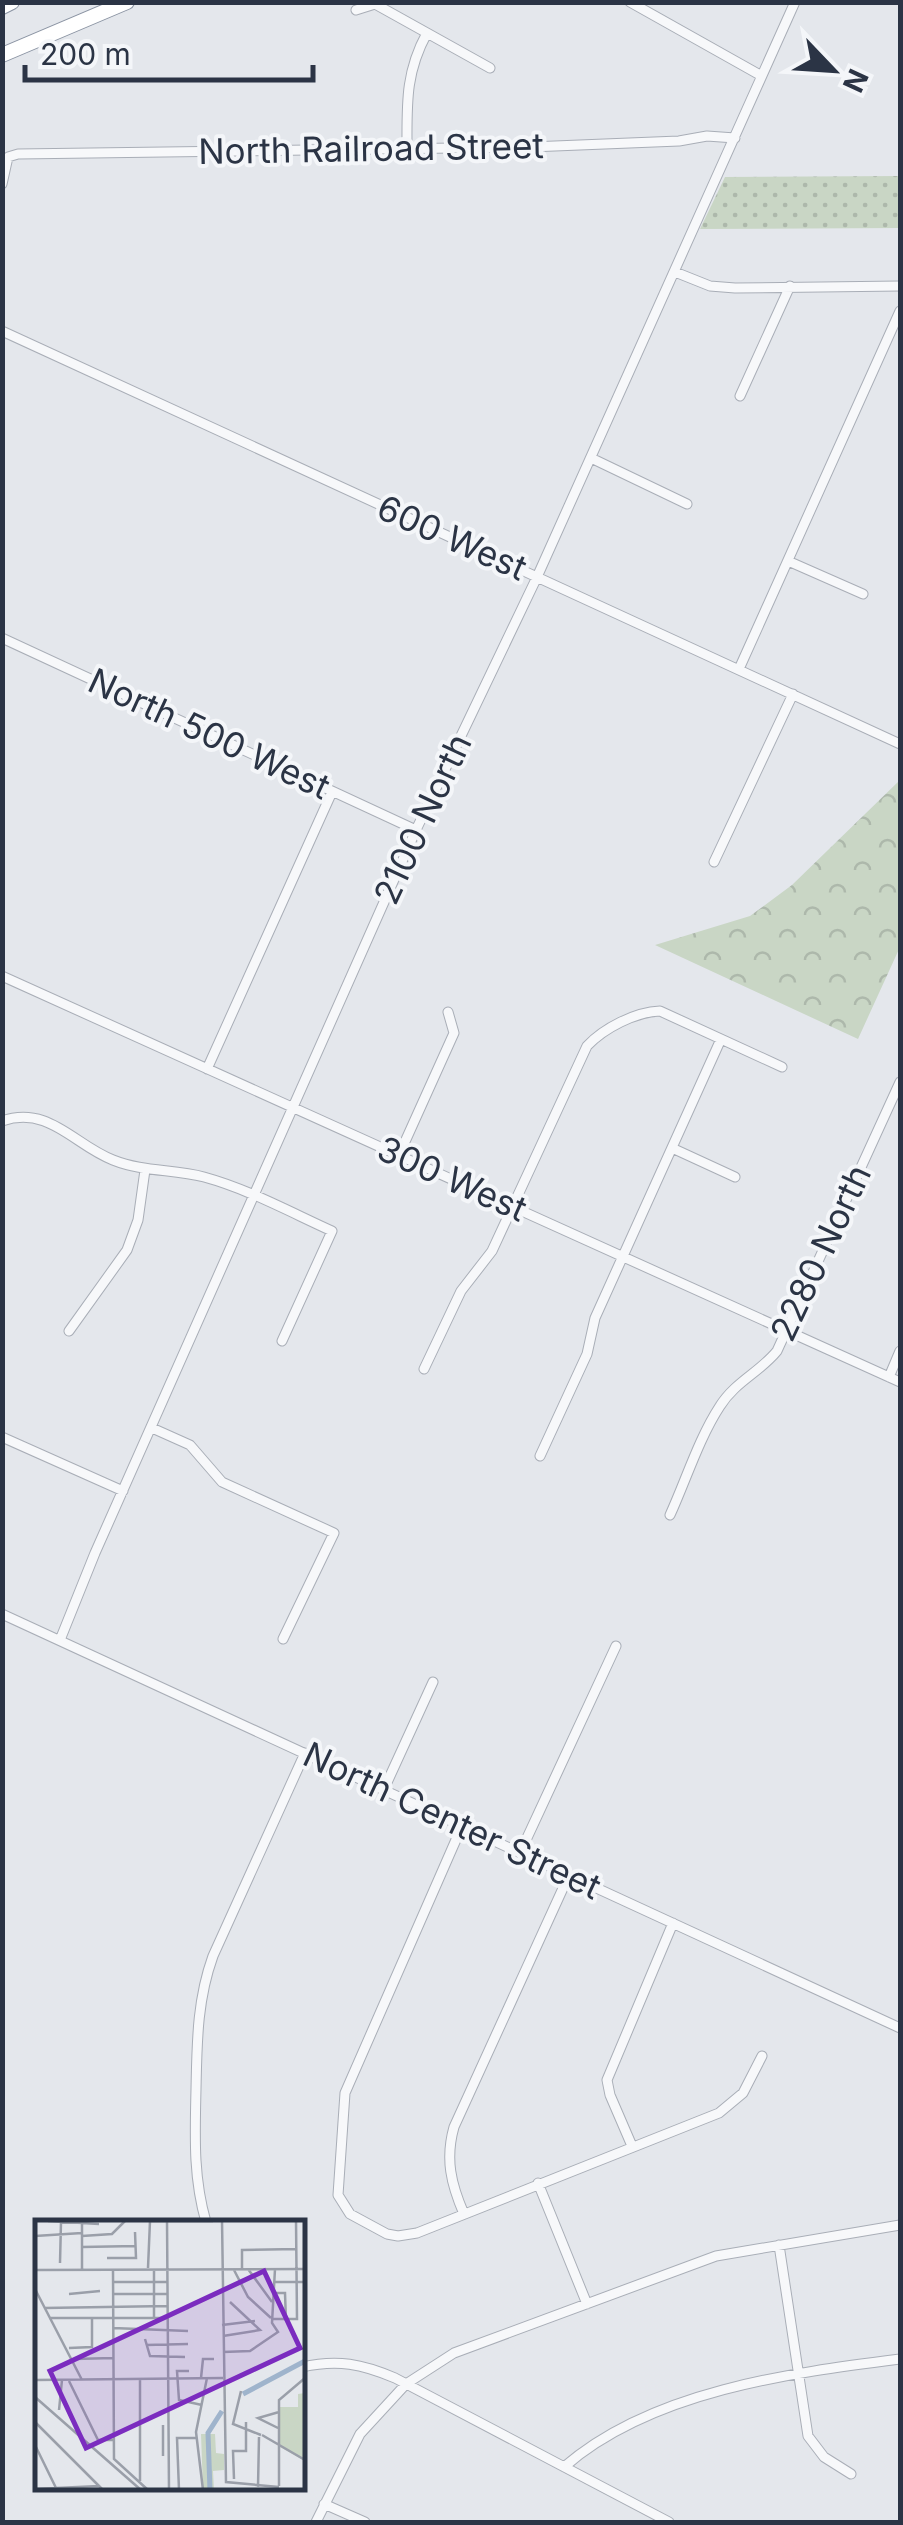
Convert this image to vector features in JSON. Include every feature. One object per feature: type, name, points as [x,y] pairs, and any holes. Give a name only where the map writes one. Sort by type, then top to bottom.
[{"type":"highway","points":[[2,7],[12,2]]},
{"type":"highway","points":[[2,55],[127,2]]},
{"type":"street","points":[[630,2],[760,75]]},
{"type":"street","name":"2100 North","points":[[60,1640],[416,830],[538,577],[795,2]]},
{"type":"street","points":[[356,10],[376,4],[490,68]]},
{"type":"street","points":[[407,150],[408,79],[427,33]]},
{"type":"street","name":"North Railroad Street","points":[[2,184],[8,158],[18,154],[407,150],[680,141],[707,136],[735,138]]},
{"type":"street","points":[[675,272],[710,286],[900,286]]},
{"type":"street","points":[[740,396],[790,286]]},
{"type":"street","points":[[739,670],[900,311]]},
{"type":"street","name":"600 West","points":[[2,331],[900,744]]},
{"type":"street","points":[[591,458],[687,504]]},
{"type":"street","points":[[788,561],[863,594]]},
{"type":"street","name":"North 500 West","points":[[2,638],[416,830]]},
{"type":"street","points":[[714,862],[793,694]]},
{"type":"street","points":[[207,1069],[332,792]]},
{"type":"street","name":"300 West","points":[[2,976],[900,1382]]},
{"type":"street","points":[[399,1155],[454,1033],[448,1012]]},
{"type":"street","points":[[424,1369],[461,1291],[492,1251],[587,1046],[600,1033],[649,1012],[660,1012],[782,1066]]},
{"type":"street","points":[[540,1456],[587,1354],[595,1318],[721,1039]]},
{"type":"street","name":"2280 North","points":[[670,1515],[719,1407],[741,1380],[767,1363],[777,1351],[900,1082]]},
{"type":"street","points":[[2,1121],[36,1117],[56,1123],[110,1159],[145,1170],[164,1169],[206,1178],[332,1230],[282,1342]]},
{"type":"street","points":[[672,1148],[735,1177]]},
{"type":"street","points":[[70,1331],[126,1250],[138,1220],[145,1170]]},
{"type":"street","points":[[888,1377],[900,1351]]},
{"type":"street","points":[[152,1428],[190,1445],[222,1482],[334,1532],[283,1640]]},
{"type":"street","points":[[2,1437],[123,1491]]},
{"type":"street","name":"North Center Street","points":[[2,1614],[900,2028]]},
{"type":"street","points":[[520,1853],[616,1646]]},
{"type":"street","points":[[384,1789],[433,1682]]},
{"type":"street","points":[[206,2220],[194,2171],[197,2029],[203,1988],[213,1956],[305,1753]]},
{"type":"street","points":[[462,1826],[345,2093],[338,2195],[350,2214],[386,2234],[417,2233],[719,2112],[732,2104],[751,2080],[762,2056]]},
{"type":"street","points":[[464,2214],[450,2176],[449,2149],[454,2126],[569,1875]]},
{"type":"street","points":[[632,2146],[607,2080],[673,1923]]},
{"type":"street","points":[[538,2183],[587,2304]]},
{"type":"street","points":[[316,2522],[360,2434],[406,2384],[454,2353],[716,2256],[900,2226]]},
{"type":"street","points":[[779,2245],[808,2436],[824,2456],[851,2474]]},
{"type":"street","points":[[564,2467],[588,2445],[658,2412],[798,2372],[900,2358]]},
{"type":"street","points":[[305,2366],[328,2361],[366,2366],[668,2522]]},
{"type":"street","points":[[324,2504],[366,2522]]},
{"type":"street","points":[[642,2522],[648,2512]]},
{"type":"green space","points":[[900,176],[900,228],[700,229],[725,177]]},
{"type":"green space","points":[[900,780],[900,947],[858,1039],[655,945],[750,916],[792,885]]}]
